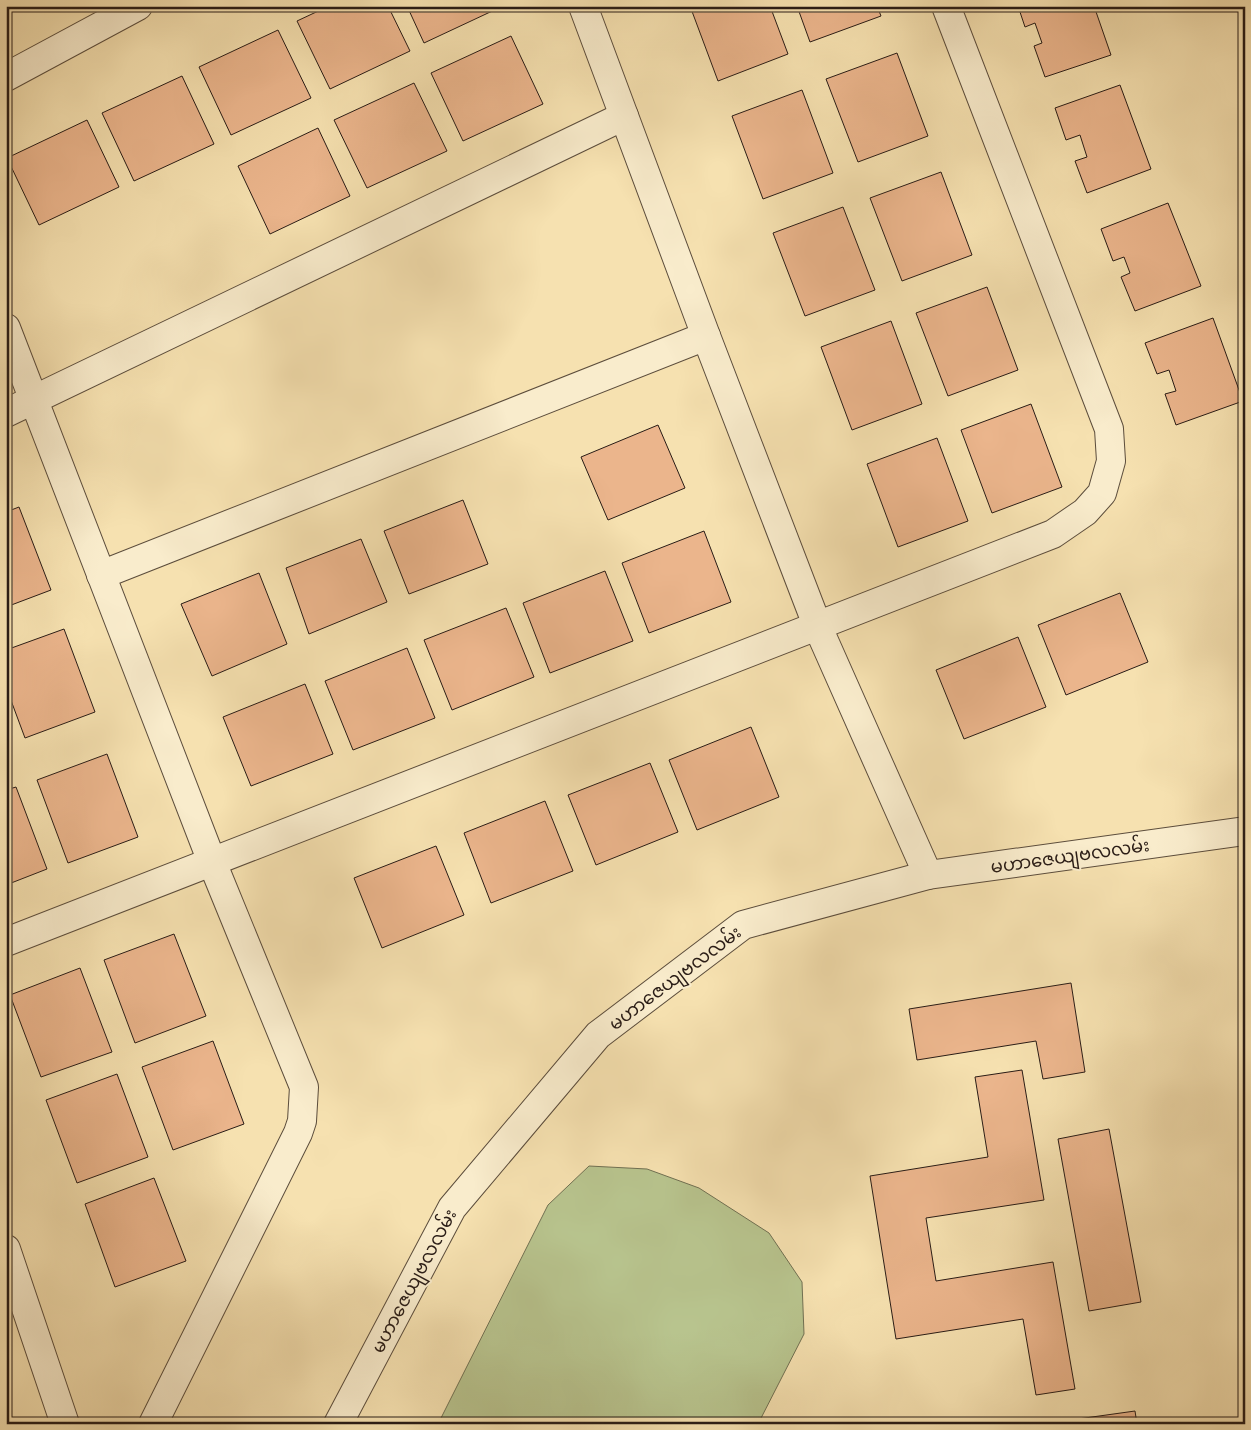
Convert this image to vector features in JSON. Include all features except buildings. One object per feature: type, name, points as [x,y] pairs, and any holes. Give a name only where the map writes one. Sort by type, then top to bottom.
[{"type":"street","points":[[6,77],[138,6]]},
{"type":"street","points":[[583,6],[706,336],[817,625],[928,875]]},
{"type":"street","points":[[6,942],[1053,534],[1085,512],[1102,493],[1111,461],[1109,429],[946,6]]},
{"type":"street","points":[[6,413],[624,116]]},
{"type":"street","points":[[6,328],[212,862],[304,1087],[302,1121],[294,1141],[152,1424]]},
{"type":"street","points":[[101,575],[706,336]]},
{"type":"street","name":"မဟာဇေယျဗလလမ်း","points":[[338,1424],[452,1208],[598,1036],[743,925],[928,875],[1245,831]]},
{"type":"street","points":[[6,1249],[65,1424]]},
{"type":"green space","points":[[589,1166],[647,1169],[699,1188],[769,1233],[802,1282],[804,1334],[758,1424],[438,1424],[548,1205]]}]
